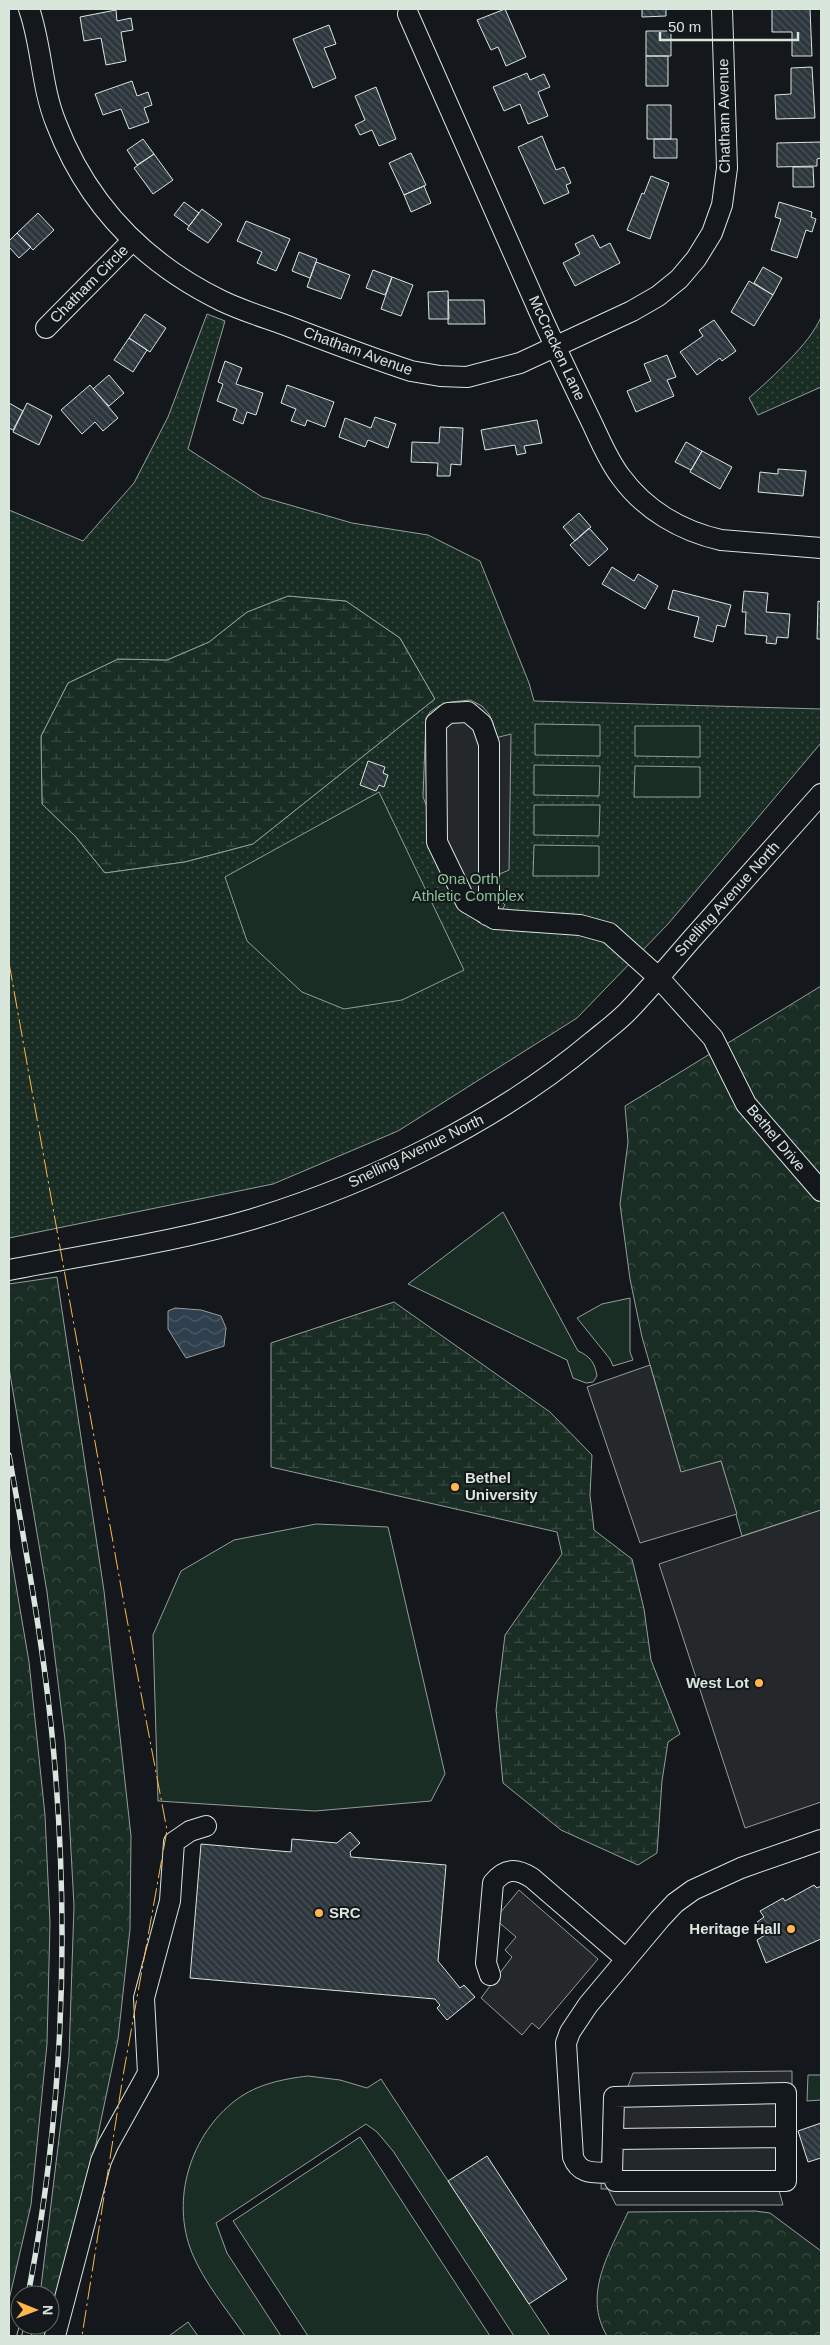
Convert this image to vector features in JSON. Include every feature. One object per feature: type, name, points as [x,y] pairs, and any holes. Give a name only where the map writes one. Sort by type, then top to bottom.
[{"type":"street","name":"Chatham Avenue","points":[[29,9],[55,121],[70,158],[89,190],[111,219],[132,241],[162,266],[224,302],[411,371],[440,376],[467,377],[520,363],[658,296],[679,280],[696,259],[712,234],[722,205],[727,168],[722,9]]},
{"type":"street","name":"McCracken Lane","points":[[408,14],[555,347],[606,454],[620,476],[638,497],[658,514],[681,527],[721,540],[821,548]]},
{"type":"street","name":"Chatham Circle","points":[[46,328],[132,241]]},
{"type":"street","points":[[468,712],[482,724],[488,744],[490,899],[487,915],[466,902],[437,842],[436,723],[448,713],[468,712]]},
{"type":"street","name":"Snelling Avenue North","points":[[9,1270],[174,1238],[251,1220],[312,1199],[371,1174],[431,1146],[484,1118],[530,1089],[578,1053],[629,1010],[821,794]]},
{"type":"street","name":"Bethel Drive","points":[[487,915],[495,919],[580,924],[609,933],[658,977],[713,1038],[746,1104],[817,1184]]},
{"type":"street","points":[[55,2336],[101,2162],[108,2145],[148,2073],[144,1998],[170,1902],[174,1842],[190,1831],[206,1826]]},
{"type":"street","points":[[612,2173],[585,2172],[576,2164],[573,2157],[566,2043],[570,2032],[588,2004],[675,1903],[693,1890],[741,1868],[821,1840]]},
{"type":"street","points":[[490,1975],[486,1963],[493,1883],[500,1874],[511,1871],[522,1872],[532,1878],[626,1959]]},
{"type":"street","points":[[786,2093],[786,2180],[615,2181],[612,2173],[614,2097],[786,2093]]},
{"type":"street","points":[[613,2139],[786,2137]]},
{"type":"green space","name":"Ona Orth Athletic Complex","points":[[207,314],[225,321],[188,449],[262,497],[352,523],[428,535],[480,561],[529,683],[534,701],[821,709],[821,743],[668,924],[577,1018],[398,1131],[273,1184],[9,1238],[9,510],[83,541],[134,483],[168,417]],"holes":[[[288,596],[346,601],[400,638],[435,699],[253,844],[185,862],[105,873],[75,836],[42,804],[41,736],[68,683],[118,659],[167,660],[209,642],[247,612]]]},
{"type":"green space","points":[[821,317],[821,387],[758,415],[749,398],[779,371],[799,349],[816,327]]},
{"type":"green space","points":[[288,596],[346,601],[400,638],[435,699],[253,844],[185,862],[105,873],[75,836],[42,804],[41,736],[68,683],[118,659],[167,660],[209,642],[247,612]]},
{"type":"green space","points":[[535,724],[600,725],[600,756],[535,755]]},
{"type":"green space","points":[[635,726],[700,726],[700,757],[635,756]]},
{"type":"green space","points":[[534,765],[600,766],[599,796],[534,795]]},
{"type":"green space","points":[[635,766],[700,767],[700,797],[634,797]]},
{"type":"green space","points":[[379,792],[464,970],[402,1000],[344,1009],[302,992],[247,941],[225,877]]},
{"type":"green space","points":[[534,805],[600,805],[599,836],[534,835]]},
{"type":"green space","points":[[534,845],[599,846],[599,876],[533,876]]},
{"type":"green space","points":[[821,986],[821,1510],[742,1536],[721,1461],[681,1473],[642,1337],[630,1279],[620,1204],[628,1142],[625,1106]]},
{"type":"green space","points":[[503,1212],[578,1351],[586,1355],[595,1367],[597,1376],[593,1382],[586,1383],[573,1378],[567,1360],[408,1284]]},
{"type":"green space","points":[[57,1277],[104,1591],[131,1836],[130,1929],[118,2039],[96,2144],[60,2288],[60,2285],[41,2285],[69,2056],[74,1906],[65,1740],[47,1592],[9,1368],[9,1284]]},
{"type":"green space","points":[[630,1298],[630,1352],[633,1360],[613,1366],[610,1359],[577,1318],[602,1304]]},
{"type":"green space","points":[[394,1302],[550,1412],[592,1455],[590,1495],[594,1530],[632,1559],[644,1609],[651,1660],[680,1734],[668,1742],[662,1781],[657,1853],[638,1865],[561,1830],[503,1783],[496,1710],[505,1635],[562,1554],[557,1532],[271,1467],[271,1343]]},
{"type":"green space","points":[[316,1524],[388,1527],[445,1774],[431,1801],[315,1811],[158,1801],[153,1635],[181,1571],[234,1540]]},
{"type":"green space","points":[[9,1544],[29,1662],[45,1815],[50,1923],[47,2044],[31,2205],[12,2285],[10,2285],[9,2300]]},
{"type":"green space","points":[[808,2075],[821,2075],[821,2100],[807,2101]]},
{"type":"green space","points":[[308,2076],[340,2080],[367,2088],[381,2079],[550,2336],[514,2336],[393,2151],[377,2132],[366,2124],[216,2223],[227,2253],[281,2336],[245,2336],[209,2285],[192,2253],[183,2211],[184,2190],[189,2169],[207,2131],[220,2114],[236,2100],[244,2094],[270,2083]]},
{"type":"green space","points":[[360,2137],[490,2336],[308,2336],[233,2221]]},
{"type":"green space","points":[[755,2211],[770,2213],[821,2251],[821,2336],[607,2336],[600,2320],[597,2305],[598,2289],[601,2273],[628,2212]]},
{"type":"green space","points":[[188,2322],[198,2336],[169,2336]]},
{"type":"green space","points":[[31,2335],[48,2335],[48,2336]]},
{"type":"shaded area","points":[[470,700],[482,706],[489,714],[493,723],[495,738],[511,734],[509,870],[495,876],[497,897],[505,905],[492,926],[478,922],[470,914],[423,797],[426,718],[430,712],[439,706],[451,702]]},
{"type":"shaded area","points":[[650,1365],[681,1472],[721,1461],[737,1514],[640,1543],[587,1387]]},
{"type":"shaded area","name":"West Lot","points":[[821,1510],[821,1802],[745,1828],[659,1564]]},
{"type":"shaded area","points":[[519,1890],[598,1959],[539,2029],[532,2023],[522,2035],[481,1998],[512,1957],[505,1950],[516,1937],[495,1919]]},
{"type":"shaded area","points":[[792,2071],[792,2187],[778,2187],[783,2205],[616,2205],[608,2189],[601,2189],[604,2095],[609,2091],[627,2089],[633,2073]]},
{"type":"water","points":[[175,1308],[201,1310],[221,1316],[226,1328],[224,1346],[186,1358],[168,1329],[168,1311]]},
{"type":"building","points":[[505,9],[526,57],[506,66],[498,47],[491,50],[477,20]]},
{"type":"building","points":[[642,9],[666,9],[666,16],[642,17]]},
{"type":"building","points":[[772,9],[810,9],[812,56],[792,56],[792,32],[772,32]]},
{"type":"building","points":[[116,10],[117,21],[131,18],[133,30],[121,32],[126,61],[106,65],[101,38],[84,41],[80,17]]},
{"type":"building","points":[[329,25],[336,44],[324,48],[336,78],[313,88],[293,39]]},
{"type":"building","points":[[646,31],[671,31],[671,56],[646,56]]},
{"type":"building","points":[[646,56],[668,56],[668,86],[646,86]]},
{"type":"building","points":[[812,67],[815,118],[776,119],[775,95],[791,94],[791,68]]},
{"type":"building","points":[[527,73],[530,80],[544,74],[550,87],[538,92],[548,116],[528,124],[520,104],[504,111],[493,87]]},
{"type":"building","points":[[132,81],[137,96],[148,92],[152,105],[144,108],[149,122],[129,129],[121,109],[103,115],[95,94]]},
{"type":"building","points":[[376,87],[396,139],[379,146],[372,130],[360,135],[355,125],[365,120],[355,96]]},
{"type":"building","points":[[647,105],[671,105],[671,139],[647,139]]},
{"type":"building","points":[[542,136],[556,170],[564,167],[571,183],[566,185],[569,193],[544,204],[518,147]]},
{"type":"building","points":[[143,139],[154,154],[137,165],[127,150]]},
{"type":"building","points":[[654,139],[677,139],[677,158],[654,158]]},
{"type":"building","points":[[821,142],[821,158],[817,159],[817,166],[777,167],[777,143]]},
{"type":"building","points":[[411,153],[426,185],[404,195],[389,163]]},
{"type":"building","points":[[154,154],[173,180],[153,194],[134,168]]},
{"type":"building","points":[[793,167],[813,167],[814,187],[793,187]]},
{"type":"building","points":[[651,176],[669,183],[650,239],[627,230]]},
{"type":"building","points":[[424,186],[431,203],[411,212],[404,195]]},
{"type":"building","points":[[184,202],[199,213],[189,226],[174,215]]},
{"type":"building","points":[[779,202],[812,212],[811,217],[816,219],[812,232],[806,230],[797,258],[771,250],[781,219],[775,217]]},
{"type":"building","points":[[202,209],[222,224],[208,243],[187,229]]},
{"type":"building","points":[[38,213],[54,230],[33,250],[17,233]]},
{"type":"building","points":[[246,221],[290,239],[276,271],[257,263],[262,252],[237,241]]},
{"type":"building","points":[[17,233],[31,247],[19,258],[9,247],[9,241]]},
{"type":"building","points":[[593,235],[600,248],[610,243],[620,263],[575,286],[563,263],[580,254],[575,244]]},
{"type":"building","points":[[299,252],[317,259],[310,278],[292,271]]},
{"type":"building","points":[[316,262],[350,275],[341,299],[307,287]]},
{"type":"building","points":[[763,267],[782,278],[773,295],[754,283]]},
{"type":"building","points":[[373,270],[392,277],[385,295],[366,288]]},
{"type":"building","points":[[392,277],[413,285],[401,316],[381,309]]},
{"type":"building","points":[[749,281],[773,295],[754,326],[731,312]]},
{"type":"building","points":[[448,291],[449,319],[429,319],[428,292]]},
{"type":"building","points":[[448,300],[484,300],[485,324],[448,324]]},
{"type":"building","points":[[145,314],[166,328],[150,352],[129,338]]},
{"type":"building","points":[[714,320],[736,351],[722,361],[720,358],[697,375],[680,352],[703,336],[699,330]]},
{"type":"building","points":[[129,338],[147,350],[133,372],[114,360]]},
{"type":"building","points":[[667,355],[676,377],[667,380],[674,396],[636,412],[627,391],[651,381],[644,364]]},
{"type":"building","points":[[225,361],[242,368],[236,384],[263,393],[256,415],[247,412],[243,424],[233,420],[237,409],[217,401],[223,384],[218,382]]},
{"type":"building","points":[[109,375],[124,393],[109,406],[93,389]]},
{"type":"building","points":[[90,385],[118,418],[103,431],[95,422],[82,434],[61,410]]},
{"type":"building","points":[[287,385],[334,402],[325,427],[307,420],[305,426],[291,421],[296,409],[281,403]]},
{"type":"building","points":[[9,403],[23,411],[13,430],[9,428]]},
{"type":"building","points":[[27,403],[52,416],[39,445],[13,432]]},
{"type":"building","points":[[375,417],[396,424],[388,448],[368,440],[365,447],[339,437],[345,418],[371,428]]},
{"type":"building","points":[[537,420],[542,443],[524,446],[526,453],[517,455],[515,445],[485,450],[481,430]]},
{"type":"building","points":[[440,427],[463,428],[461,465],[451,464],[450,476],[437,476],[438,463],[411,462],[412,442],[439,443]]},
{"type":"building","points":[[686,442],[702,451],[691,470],[675,462]]},
{"type":"building","points":[[702,451],[732,467],[720,489],[690,472]]},
{"type":"building","points":[[778,469],[806,471],[803,496],[758,492],[760,472],[778,474]]},
{"type":"building","points":[[579,513],[591,527],[575,541],[563,527]]},
{"type":"building","points":[[589,528],[608,549],[589,566],[570,545]]},
{"type":"building","points":[[612,567],[634,581],[638,574],[658,586],[645,609],[602,584]]},
{"type":"building","points":[[673,590],[731,605],[725,627],[717,625],[713,642],[694,637],[699,617],[668,609]]},
{"type":"building","points":[[744,591],[768,593],[766,612],[790,614],[788,638],[777,637],[776,644],[766,643],[767,636],[745,634],[746,612],[742,612]]},
{"type":"building","points":[[818,601],[821,602],[821,639],[817,639]]},
{"type":"building","points":[[368,761],[385,767],[383,773],[388,775],[384,787],[379,785],[376,791],[360,785]]},
{"type":"building","name":"SRC","points":[[350,1832],[360,1843],[350,1852],[351,1857],[446,1865],[438,1961],[460,1988],[464,1985],[475,1997],[447,2020],[437,2008],[440,2005],[435,1999],[190,1978],[201,1844],[291,1852],[292,1839],[337,1843]]},
{"type":"building","name":"Heritage Hall","points":[[814,1885],[817,1888],[821,1886],[821,1939],[766,1963],[757,1940],[765,1935],[757,1922],[764,1917],[760,1911],[783,1898],[785,1901]]},
{"type":"building","points":[[821,2123],[821,2158],[808,2162],[798,2131]]},
{"type":"building","points":[[487,2156],[567,2279],[529,2304],[448,2181]]},
{"type":"railway","points":[[9,1455],[45,1672],[53,1745],[61,1882],[62,1952],[56,2090],[40,2227],[30,2285]]},
{"type":"power","points":[[9,963],[125,1609],[167,1830],[123,2076],[82,2336]]},
{"type":"place","name":"Bethel University","points":[[455,1487]]},
{"type":"place","name":"West Lot","points":[[759,1683]]},
{"type":"place","name":"SRC","points":[[319,1913]]},
{"type":"place","name":"Heritage Hall","points":[[791,1929]]}]
